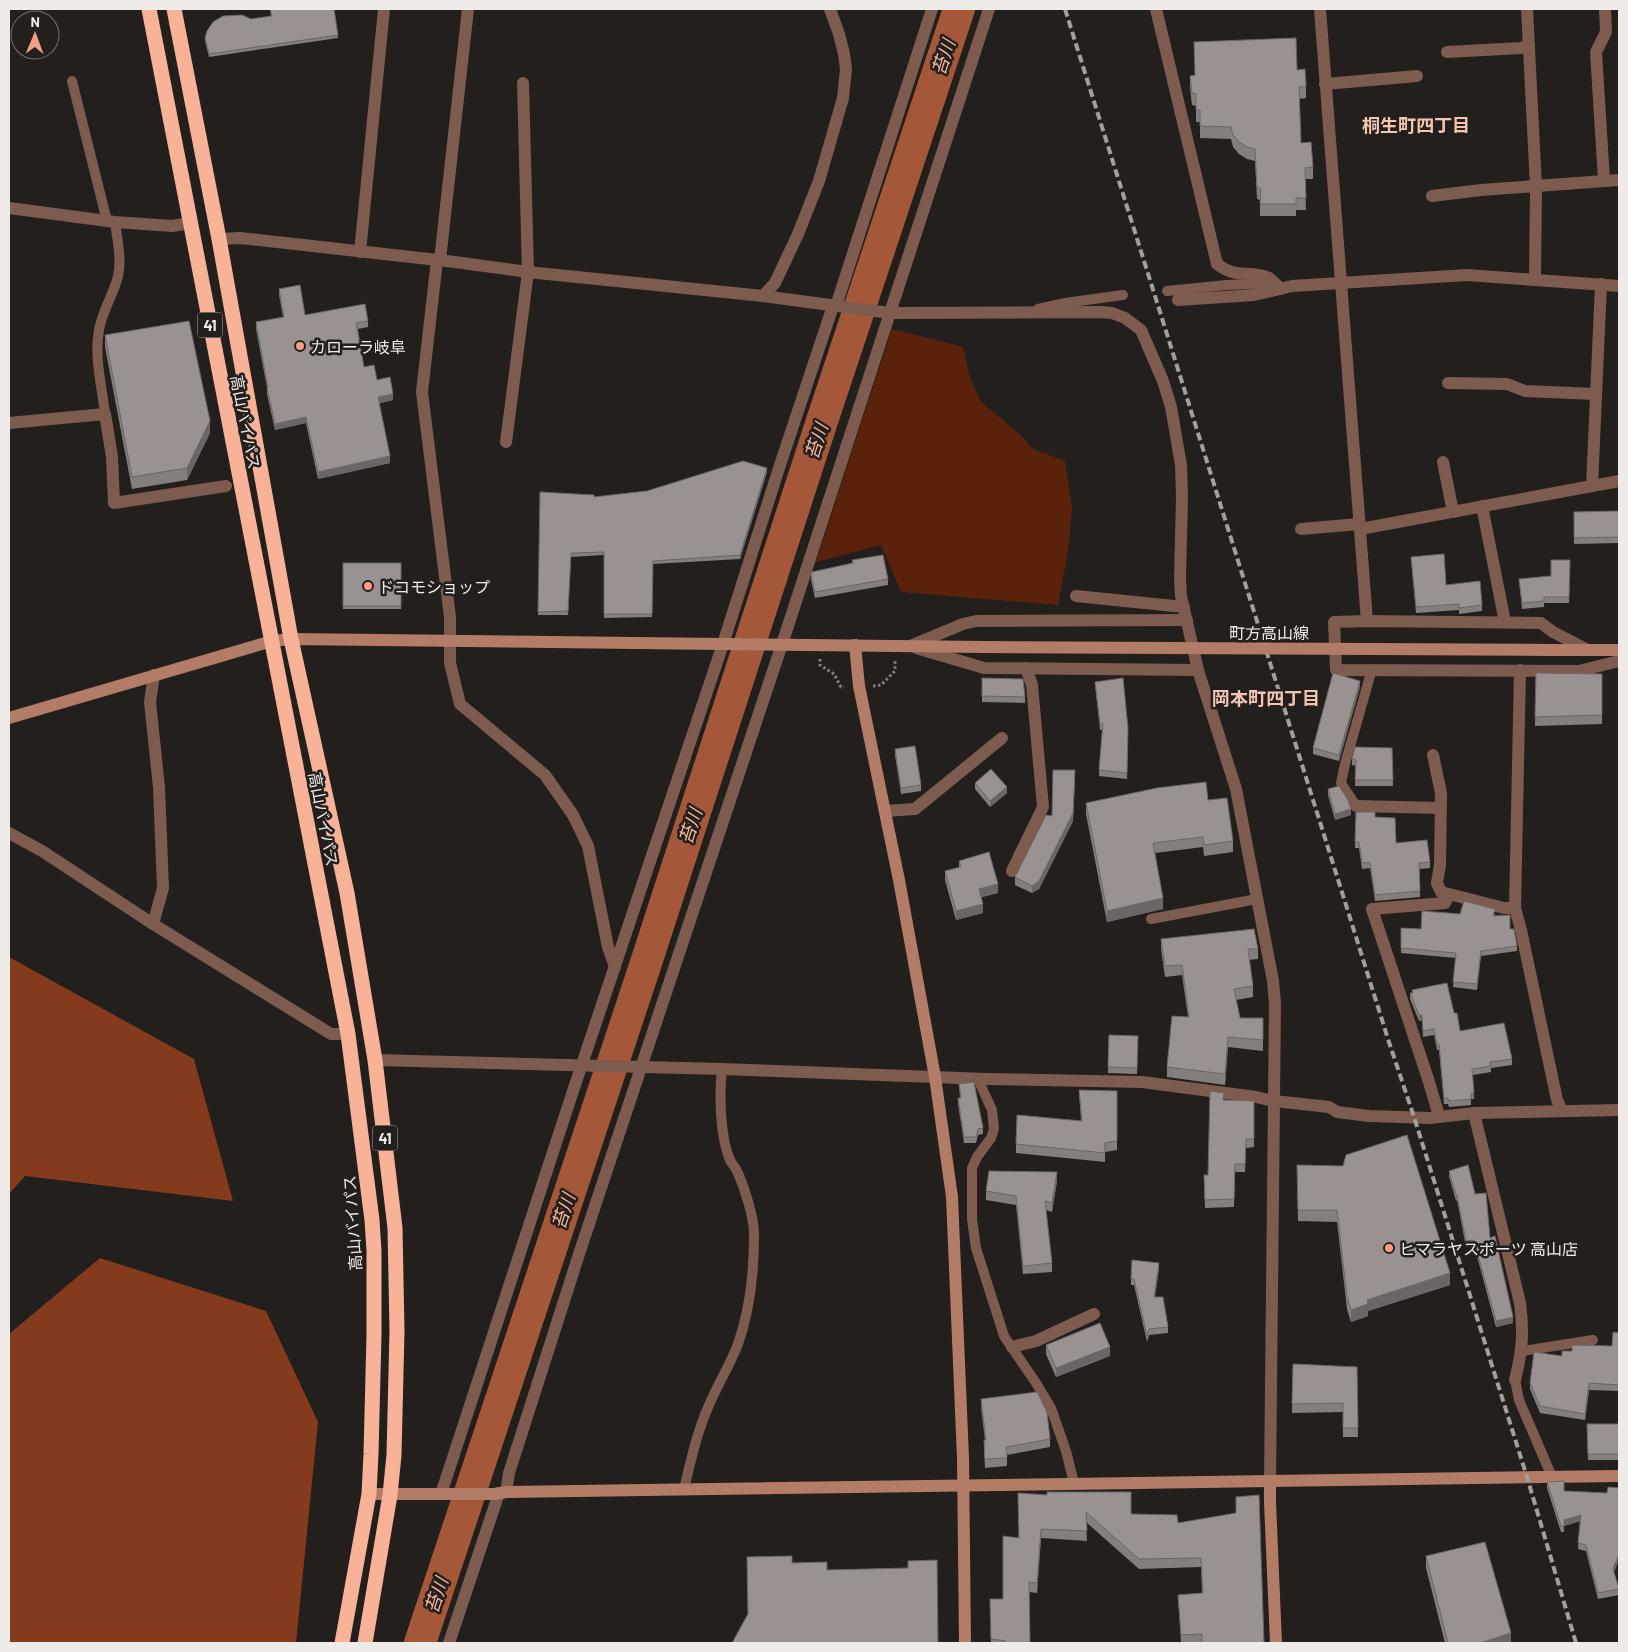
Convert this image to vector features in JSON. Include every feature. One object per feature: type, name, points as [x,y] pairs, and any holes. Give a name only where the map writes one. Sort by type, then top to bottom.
[{"type":"highway","name":"高山バイパス","points":[[149,9],[348,1034],[363,1148],[374,1251],[372,1444],[369,1494],[342,1643]]},
{"type":"highway","name":"高山バイパス","points":[[174,9],[219,239],[291,639],[347,893],[376,1060],[396,1228],[397,1331],[394,1454],[390,1495],[365,1643]]},
{"type":"street","points":[[360,252],[384,9]]},
{"type":"street","points":[[468,9],[422,392],[450,617],[450,663],[460,704],[545,775],[564,801],[582,831],[588,846],[608,947],[615,967]]},
{"type":"street","points":[[763,296],[775,283],[820,181],[843,98],[846,70],[844,54],[830,9]]},
{"type":"street","points":[[444,1494],[585,1066],[615,967],[725,644],[780,465],[836,306],[932,9]]},
{"type":"street","points":[[450,1643],[500,1493],[509,1473],[638,1068],[989,9]]},
{"type":"street","points":[[1156,9],[1217,264],[1226,271],[1236,274],[1250,274],[1269,278],[1278,286]]},
{"type":"street","points":[[1320,9],[1367,621]]},
{"type":"street","points":[[1527,9],[1536,186],[1535,279]]},
{"type":"street","points":[[1604,180],[1596,52],[1606,32],[1605,9]]},
{"type":"street","points":[[1447,52],[1521,48],[1529,45]]},
{"type":"street","points":[[1325,84],[1417,76]]},
{"type":"street","points":[[506,442],[528,272],[523,82]]},
{"type":"street","points":[[1432,196],[1619,180]]},
{"type":"street","points":[[9,208],[111,222],[172,226],[190,223]]},
{"type":"street","points":[[219,239],[240,238],[528,272],[763,296],[887,312],[1112,313],[1124,318],[1141,330],[1163,381],[1177,437],[1182,496],[1180,578],[1184,607],[1198,670],[1236,789],[1275,1004],[1270,1502],[1276,1643]]},
{"type":"street","points":[[1178,300],[1254,295],[1278,286],[1467,275],[1619,286]]},
{"type":"street","points":[[1592,486],[1601,284]]},
{"type":"street","points":[[1448,383],[1507,384],[1525,391],[1596,394]]},
{"type":"street","points":[[9,423],[105,414],[112,457],[114,503],[226,486]]},
{"type":"street","points":[[1443,462],[1453,512]]},
{"type":"street","points":[[1301,529],[1359,527],[1453,512],[1619,481]]},
{"type":"street","points":[[1482,506],[1506,622]]},
{"type":"street","points":[[1076,596],[1184,607]]},
{"type":"street","points":[[910,646],[962,624],[976,621],[1187,620]]},
{"type":"street","points":[[1619,650],[1588,650],[1553,632],[1541,623],[1334,622],[1336,670],[1579,671],[1619,661]]},
{"type":"street","points":[[9,718],[272,641],[291,639],[778,644]]},
{"type":"street","name":"町方高山線","points":[[778,644],[1588,650]]},
{"type":"street","points":[[855,645],[860,686],[935,1077],[952,1197],[963,1458],[964,1643]]},
{"type":"street","points":[[910,646],[984,668],[1198,670]]},
{"type":"street","points":[[1012,871],[1043,807],[1032,685],[1026,668]]},
{"type":"street","points":[[1520,670],[1515,908],[1557,1100],[1562,1111]]},
{"type":"street","points":[[153,924],[163,888],[159,787],[150,702],[154,675]]},
{"type":"street","points":[[885,812],[915,809],[1002,738]]},
{"type":"street","points":[[1433,756],[1441,793],[1440,865],[1437,883],[1441,892],[1504,908],[1515,908]]},
{"type":"street","points":[[1356,806],[1441,808]]},
{"type":"street","points":[[9,833],[42,851],[153,924],[331,1034],[348,1034]]},
{"type":"street","points":[[1438,1116],[1429,1082],[1372,909],[1445,903],[1449,894]]},
{"type":"street","points":[[376,1060],[978,1079],[1142,1082],[1329,1107],[1337,1112],[1396,1118],[1430,1118],[1474,1113],[1619,1110]]},
{"type":"street","points":[[1474,1113],[1520,1303],[1522,1351],[1515,1380]]},
{"type":"street","points":[[1012,1347],[1036,1341],[1094,1314]]},
{"type":"street","points":[[369,1494],[962,1487],[1074,1483],[1270,1482],[1619,1476]]},
{"type":"lane","points":[[72,81],[118,242],[119,274],[102,320],[98,337],[105,414]]},
{"type":"lane","points":[[1167,291],[1226,285],[1278,286]]},
{"type":"lane","points":[[1025,312],[1065,303],[1123,295]]},
{"type":"lane","points":[[1356,806],[1341,783],[1372,669]]},
{"type":"lane","points":[[1151,919],[1257,899]]},
{"type":"lane","points":[[684,1489],[698,1432],[708,1406],[723,1379],[739,1342],[750,1291],[754,1234],[742,1184],[738,1172],[730,1159],[726,1142],[721,1090],[722,1070]]},
{"type":"lane","points":[[978,1079],[992,1110],[994,1129],[991,1138],[977,1157],[972,1168],[972,1220],[976,1248],[1004,1336],[1051,1408],[1066,1451],[1074,1483]]},
{"type":"lane","points":[[1522,1351],[1593,1340]]},
{"type":"lane","points":[[1515,1380],[1520,1400],[1552,1478]]},
{"type":"shaded area","points":[[892,329],[963,347],[970,378],[981,402],[1021,435],[1033,449],[1065,461],[1072,508],[1069,544],[1058,605],[901,592],[881,545],[816,562]]},
{"type":"shaded area","points":[[9,957],[194,1059],[233,1201],[25,1176],[9,1194]]},
{"type":"shaded area","points":[[100,1258],[266,1311],[318,1422],[296,1643],[9,1643],[9,1334]]},
{"type":"building","points":[[270,9],[334,9],[338,35],[209,54],[205,38],[213,22],[223,16],[242,15],[251,19],[272,16]]},
{"type":"building","points":[[1296,38],[1297,70],[1305,69],[1306,86],[1299,87],[1301,143],[1311,142],[1313,167],[1305,168],[1306,198],[1296,198],[1296,204],[1260,204],[1261,189],[1257,187],[1255,149],[1239,142],[1233,135],[1231,127],[1200,126],[1200,110],[1196,110],[1196,94],[1192,93],[1190,76],[1195,75],[1194,42]]},
{"type":"building","points":[[300,285],[305,315],[365,304],[368,321],[356,323],[364,367],[374,365],[377,380],[390,377],[393,394],[378,397],[390,456],[318,472],[306,417],[275,424],[256,322],[284,317],[279,289]]},
{"type":"building","points":[[189,321],[210,421],[187,468],[132,477],[105,335]]},
{"type":"building","points":[[743,461],[767,468],[740,555],[653,561],[652,614],[604,614],[604,552],[571,553],[568,611],[538,612],[540,492],[594,495],[594,497],[647,491]]},
{"type":"building","points":[[1619,511],[1619,537],[1574,538],[1574,512]]},
{"type":"building","points":[[1444,554],[1446,585],[1480,581],[1482,605],[1459,608],[1459,604],[1416,607],[1411,557]]},
{"type":"building","points":[[883,555],[888,579],[815,592],[812,572],[853,563],[852,560]]},
{"type":"building","points":[[1551,560],[1570,560],[1569,597],[1544,597],[1544,601],[1522,603],[1519,579],[1551,576]]},
{"type":"building","points":[[343,563],[401,563],[401,606],[343,606]]},
{"type":"building","points":[[1333,673],[1360,681],[1339,755],[1313,748]]},
{"type":"building","points":[[1536,673],[1602,674],[1602,715],[1535,717]]},
{"type":"building","points":[[982,678],[1023,679],[1025,697],[982,696]]},
{"type":"building","points":[[1123,678],[1128,728],[1127,773],[1099,770],[1103,724],[1100,724],[1095,682]]},
{"type":"building","points":[[915,746],[921,785],[901,788],[895,749]]},
{"type":"building","points":[[1355,747],[1392,748],[1393,780],[1355,780],[1356,760],[1352,759]]},
{"type":"building","points":[[991,769],[1007,787],[990,801],[975,783]]},
{"type":"building","points":[[1053,770],[1075,770],[1073,813],[1039,881],[1032,886],[1015,877],[1046,815],[1052,816]]},
{"type":"building","points":[[1206,782],[1208,800],[1227,798],[1233,841],[1204,845],[1203,837],[1153,843],[1163,898],[1107,911],[1086,803],[1157,788]]},
{"type":"building","points":[[1339,786],[1348,800],[1351,809],[1335,814],[1328,789]]},
{"type":"building","points":[[1356,812],[1375,812],[1375,817],[1395,818],[1396,843],[1427,840],[1430,862],[1419,863],[1420,891],[1375,895],[1370,862],[1362,863],[1359,842],[1355,842]]},
{"type":"building","points":[[989,852],[998,884],[979,889],[983,904],[956,911],[945,871],[961,867],[959,861]]},
{"type":"building","points":[[1464,901],[1495,909],[1493,916],[1510,915],[1510,929],[1514,929],[1517,946],[1481,951],[1477,984],[1453,982],[1456,953],[1401,948],[1401,928],[1421,929],[1422,911],[1460,914]]},
{"type":"building","points":[[1254,929],[1258,949],[1248,949],[1253,986],[1234,989],[1240,1018],[1263,1018],[1263,1040],[1228,1037],[1225,1074],[1167,1067],[1172,1016],[1189,1017],[1182,965],[1165,966],[1161,939]]},
{"type":"building","points":[[1447,983],[1454,1013],[1457,1013],[1460,1031],[1504,1023],[1512,1059],[1490,1062],[1491,1066],[1472,1069],[1474,1093],[1471,1093],[1471,1099],[1449,1101],[1448,1098],[1444,1098],[1439,1044],[1437,1044],[1434,1029],[1423,1031],[1422,1015],[1419,1015],[1410,993],[1413,993],[1412,990]]},
{"type":"building","points":[[1109,1035],[1138,1036],[1137,1068],[1108,1067]]},
{"type":"building","points":[[974,1082],[983,1128],[978,1129],[976,1137],[964,1137],[958,1098],[961,1098],[959,1084]]},
{"type":"building","points":[[1079,1090],[1117,1091],[1117,1141],[1105,1143],[1105,1153],[1016,1144],[1017,1115],[1082,1121]]},
{"type":"building","points":[[1210,1091],[1224,1093],[1223,1100],[1254,1101],[1254,1139],[1246,1139],[1245,1164],[1235,1164],[1234,1199],[1205,1200],[1204,1175],[1208,1175]]},
{"type":"building","name":"ヒマラヤスポーツ 高山店","points":[[1407,1135],[1450,1273],[1367,1300],[1368,1304],[1351,1310],[1347,1297],[1337,1210],[1298,1210],[1297,1165],[1343,1166],[1346,1155]]},
{"type":"building","points":[[1468,1165],[1475,1194],[1486,1193],[1490,1238],[1495,1236],[1513,1317],[1496,1321],[1474,1240],[1466,1241],[1457,1195],[1449,1171]]},
{"type":"building","points":[[989,1171],[1057,1172],[1052,1203],[1045,1201],[1052,1263],[1023,1266],[1016,1196],[986,1191]]},
{"type":"building","points":[[1132,1260],[1159,1263],[1154,1297],[1163,1297],[1168,1327],[1149,1329],[1147,1336],[1134,1279],[1131,1279]]},
{"type":"building","points":[[1100,1323],[1110,1347],[1056,1368],[1046,1345]]},
{"type":"building","points":[[1613,1332],[1619,1333],[1619,1385],[1589,1383],[1585,1414],[1540,1406],[1530,1383],[1534,1352],[1562,1356],[1562,1351],[1572,1351],[1572,1345],[1612,1346]]},
{"type":"building","points":[[1293,1364],[1357,1367],[1358,1428],[1343,1428],[1343,1403],[1292,1404]]},
{"type":"building","points":[[1037,1392],[1047,1412],[1050,1439],[1006,1447],[1007,1458],[985,1459],[984,1440],[986,1440],[981,1399]]},
{"type":"building","points":[[1587,1424],[1619,1424],[1619,1454],[1588,1454]]},
{"type":"building","points":[[1564,1481],[1564,1491],[1607,1493],[1608,1487],[1619,1488],[1619,1554],[1613,1569],[1619,1589],[1598,1593],[1586,1545],[1578,1543],[1581,1515],[1564,1520],[1564,1526],[1561,1526],[1547,1482]]},
{"type":"building","points":[[1047,1492],[1131,1492],[1131,1514],[1177,1515],[1178,1523],[1236,1513],[1236,1497],[1259,1495],[1264,1643],[1202,1643],[1202,1634],[1181,1635],[1178,1595],[1203,1593],[1201,1558],[1139,1559],[1086,1512],[1087,1531],[1041,1529],[1037,1583],[1029,1582],[1030,1643],[1006,1643],[1006,1641],[991,1639],[990,1599],[1003,1599],[1003,1536],[1019,1538],[1018,1493],[1047,1495]]},
{"type":"building","points":[[1485,1542],[1511,1633],[1480,1643],[1448,1643],[1426,1556]]},
{"type":"building","points":[[792,1556],[792,1563],[827,1562],[827,1570],[908,1568],[908,1561],[937,1560],[938,1643],[732,1643],[748,1614],[747,1557]]},
{"type":"waterway","name":"苔川","points":[[420,1643],[644,969],[822,421],[959,9]]},
{"type":"railway","points":[[1065,9],[1527,1477],[1576,1643]]},
{"type":"place","name":"カローラ岐阜","points":[[300,346]]},
{"type":"place","name":"ドコモショップ","points":[[368,586]]},
{"type":"place","name":"ヒマラヤスポーツ 高山店","points":[[1389,1248]]},
{"type":"district","name":"桐生町四丁目","points":[[1416,125]]},
{"type":"district","name":"岡本町四丁目","points":[[1266,698]]}]
